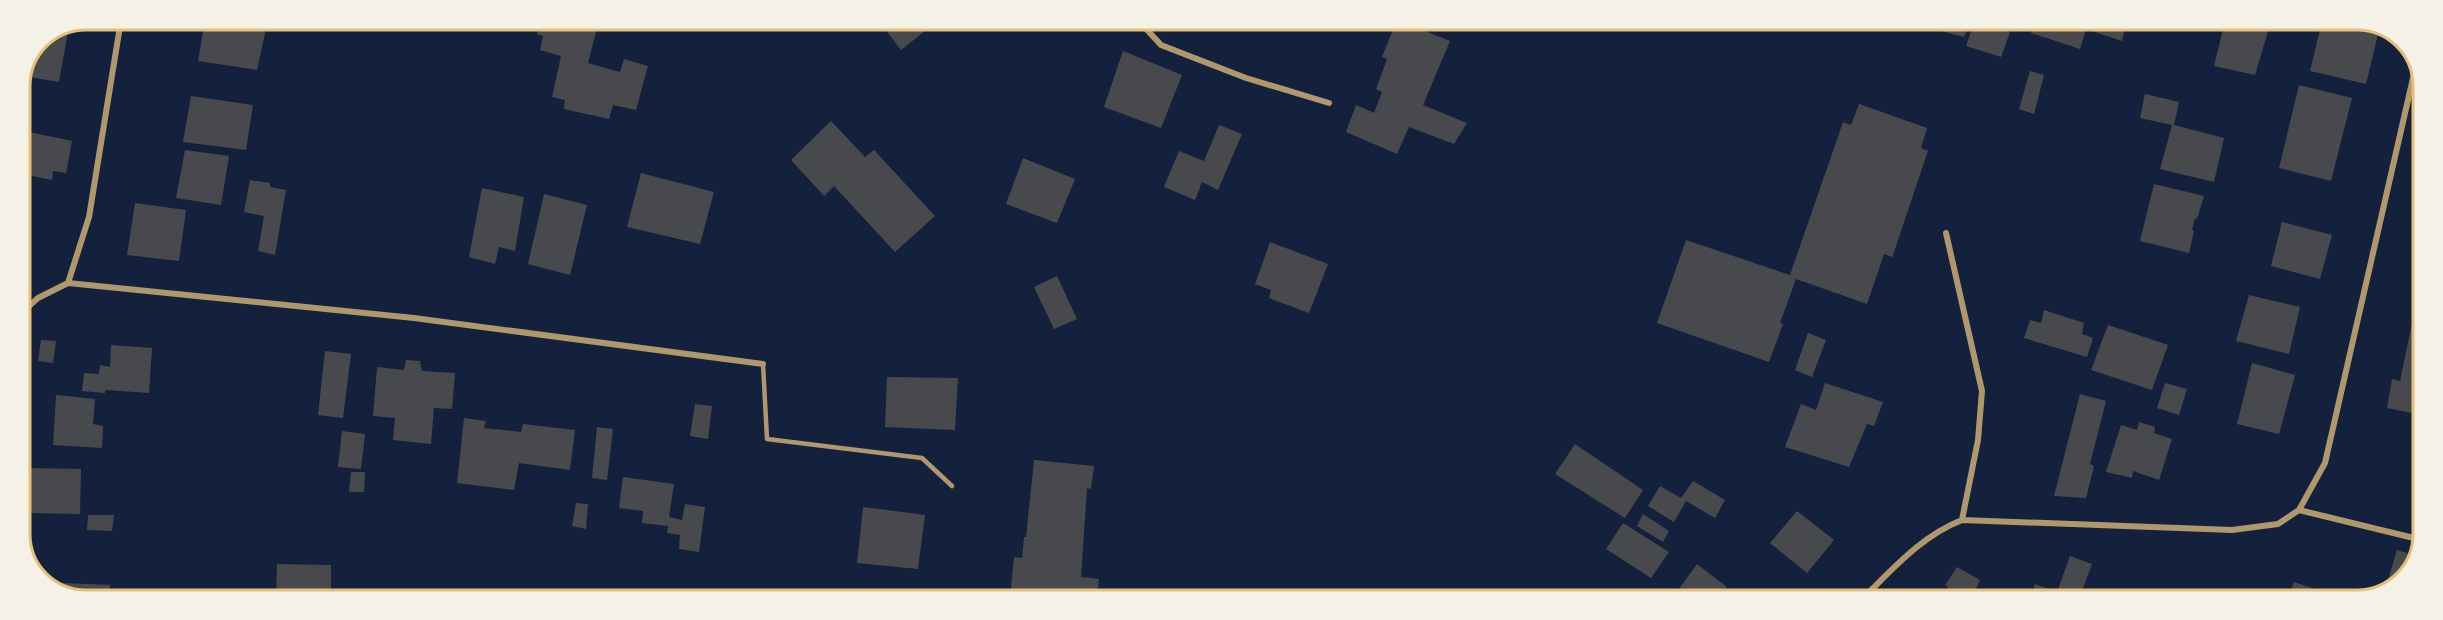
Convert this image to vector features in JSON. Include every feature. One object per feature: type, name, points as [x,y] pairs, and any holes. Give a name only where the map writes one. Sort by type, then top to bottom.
[{"type":"street","points":[[68,283],[89,217],[119,30]]},
{"type":"street","points":[[1147,30],[1161,45],[1246,78],[1329,103]]},
{"type":"street","points":[[1871,590],[1910,552],[1943,527],[1962,520],[2232,530],[2278,524],[2299,510],[2325,463],[2413,80]]},
{"type":"street","points":[[1946,233],[1982,391],[1978,440],[1962,520]]},
{"type":"street","points":[[30,305],[38,298],[68,283],[414,318],[763,364]]},
{"type":"street","points":[[2299,510],[2413,538]]},
{"type":"lane","points":[[763,364],[767,439],[922,458],[952,486]]},
{"type":"building","points":[[203,30],[266,30],[257,70],[198,61]]},
{"type":"building","points":[[538,30],[596,30],[588,63],[620,72],[624,59],[648,66],[636,110],[613,105],[609,119],[564,109],[565,100],[552,97],[561,56],[540,50],[543,36],[537,34]]},
{"type":"building","points":[[886,30],[926,30],[901,50]]},
{"type":"building","points":[[1393,30],[1422,30],[1450,41],[1423,105],[1467,123],[1454,144],[1409,127],[1397,154],[1346,132],[1356,105],[1374,113],[1382,92],[1376,89],[1387,59],[1382,57]]},
{"type":"building","points":[[1937,30],[1967,30],[1964,37]]},
{"type":"building","points":[[1967,30],[2010,32],[2001,57],[1966,46],[1971,31]]},
{"type":"building","points":[[2032,30],[2086,30],[2080,49],[2031,33]]},
{"type":"building","points":[[2089,30],[2125,30],[2122,41]]},
{"type":"building","points":[[2223,30],[2268,30],[2255,75],[2214,66]]},
{"type":"building","points":[[2320,30],[2357,30],[2378,34],[2366,84],[2310,71]]},
{"type":"building","points":[[68,33],[59,82],[31,77],[31,75],[39,55],[46,46]]},
{"type":"building","points":[[1123,51],[1182,75],[1161,128],[1104,107]]},
{"type":"building","points":[[2030,71],[2044,75],[2034,114],[2019,109]]},
{"type":"building","points":[[2299,85],[2352,98],[2331,181],[2279,168]]},
{"type":"building","points":[[2145,94],[2179,102],[2174,125],[2224,138],[2214,182],[2160,169],[2172,125],[2140,118]]},
{"type":"building","points":[[191,96],[253,105],[246,150],[183,142]]},
{"type":"building","points":[[1859,104],[1927,128],[1921,148],[1928,151],[1893,255],[1892,257],[1884,254],[1867,304],[1796,279],[1769,362],[1657,323],[1686,240],[1790,275],[1843,122],[1851,125]]},
{"type":"building","points":[[831,121],[865,157],[874,150],[935,216],[895,252],[834,186],[824,196],[791,160]]},
{"type":"building","points":[[1219,125],[1242,134],[1218,190],[1202,182],[1195,200],[1164,187],[1179,151],[1204,161]]},
{"type":"building","points":[[30,132],[72,141],[66,173],[53,171],[52,180],[30,176]]},
{"type":"building","points":[[185,150],[229,156],[221,205],[176,198]]},
{"type":"building","points":[[1023,158],[1075,179],[1057,223],[1006,204]]},
{"type":"building","points":[[641,173],[714,192],[700,244],[627,227]]},
{"type":"building","points":[[250,180],[270,183],[270,187],[286,190],[275,255],[258,251],[264,216],[244,212]]},
{"type":"building","points":[[2154,184],[2204,196],[2197,219],[2195,218],[2189,253],[2140,241]]},
{"type":"building","points":[[482,188],[524,197],[515,251],[499,247],[495,264],[469,257]]},
{"type":"building","points":[[544,194],[587,205],[570,275],[528,264]]},
{"type":"building","points":[[135,203],[186,210],[179,261],[127,255]]},
{"type":"building","points":[[2282,222],[2332,235],[2320,279],[2271,266]]},
{"type":"building","points":[[1270,242],[1328,264],[1309,313],[1269,298],[1271,290],[1255,284]]},
{"type":"building","points":[[1057,276],[1077,319],[1054,329],[1034,287]]},
{"type":"building","points":[[2249,295],[2300,307],[2289,354],[2236,341]]},
{"type":"building","points":[[2044,310],[2084,323],[2082,334],[2093,338],[2087,357],[2024,338],[2030,320],[2041,323]]},
{"type":"building","points":[[2413,319],[2413,413],[2387,408],[2392,379],[2400,381]]},
{"type":"building","points":[[2108,325],[2168,345],[2152,390],[2091,370]]},
{"type":"building","points":[[1808,333],[1826,340],[1812,377],[1795,370]]},
{"type":"building","points":[[41,340],[56,341],[53,363],[38,361]]},
{"type":"building","points":[[111,345],[152,348],[149,393],[82,391],[84,373],[99,374],[100,365],[110,367]]},
{"type":"building","points":[[325,351],[351,354],[343,418],[318,415]]},
{"type":"building","points":[[406,360],[420,361],[422,371],[455,373],[452,409],[434,408],[431,444],[393,440],[395,418],[373,416],[377,367],[404,370]]},
{"type":"building","points":[[2252,363],[2295,375],[2279,434],[2237,424]]},
{"type":"building","points":[[887,377],[958,378],[955,430],[885,427]]},
{"type":"building","points":[[1825,383],[1883,402],[1874,426],[1867,424],[1849,467],[1785,447],[1801,404],[1816,410]]},
{"type":"building","points":[[2165,383],[2187,389],[2179,415],[2157,408]]},
{"type":"building","points":[[2080,394],[2106,401],[2090,464],[2094,466],[2086,498],[2054,496]]},
{"type":"building","points":[[56,395],[95,399],[93,424],[103,426],[102,448],[53,445]]},
{"type":"building","points":[[695,404],[712,406],[708,439],[690,436]]},
{"type":"building","points":[[464,418],[486,421],[484,428],[521,432],[523,424],[575,430],[570,470],[519,463],[514,490],[457,483]]},
{"type":"building","points":[[2139,422],[2155,427],[2154,433],[2172,439],[2159,480],[2133,471],[2132,478],[2106,472],[2121,425],[2137,430]]},
{"type":"building","points":[[597,427],[613,429],[607,480],[592,478]]},
{"type":"building","points":[[342,431],[365,434],[361,469],[338,467]]},
{"type":"building","points":[[1575,444],[1643,490],[1625,518],[1555,474]]},
{"type":"building","points":[[1034,460],[1094,466],[1091,489],[1087,488],[1081,577],[1099,579],[1098,590],[1011,590],[1014,557],[1022,558],[1024,537],[1026,537]]},
{"type":"building","points":[[30,468],[81,469],[80,514],[30,513]]},
{"type":"building","points":[[351,472],[365,472],[364,492],[349,492]]},
{"type":"building","points":[[623,477],[674,484],[669,517],[682,520],[685,504],[705,507],[699,552],[679,549],[680,535],[667,533],[668,526],[642,523],[643,511],[619,508]]},
{"type":"building","points":[[1693,481],[1725,500],[1715,518],[1686,501],[1674,522],[1648,506],[1660,486],[1681,498]]},
{"type":"building","points":[[576,503],[588,504],[586,529],[572,526]]},
{"type":"building","points":[[863,507],[925,515],[918,569],[857,563]]},
{"type":"building","points":[[1797,511],[1834,540],[1807,573],[1770,543]]},
{"type":"building","points":[[1643,514],[1669,531],[1663,542],[1637,526]]},
{"type":"building","points":[[88,515],[114,515],[112,531],[87,530]]},
{"type":"building","points":[[1623,523],[1669,552],[1651,578],[1606,549]]},
{"type":"building","points":[[2397,550],[2409,554],[2399,571],[2388,580]]},
{"type":"building","points":[[2070,556],[2092,564],[2082,590],[2058,590]]},
{"type":"building","points":[[277,564],[331,565],[331,590],[276,590]]},
{"type":"building","points":[[1697,564],[1727,587],[1725,590],[1678,590]]},
{"type":"building","points":[[1957,567],[1980,580],[1976,590],[1946,590],[1948,587],[1945,585]]},
{"type":"building","points":[[2294,582],[2315,589],[2315,590],[2291,590]]},
{"type":"building","points":[[63,584],[110,585],[110,590],[86,590]]},
{"type":"building","points":[[2035,584],[2052,590],[2033,590]]}]
